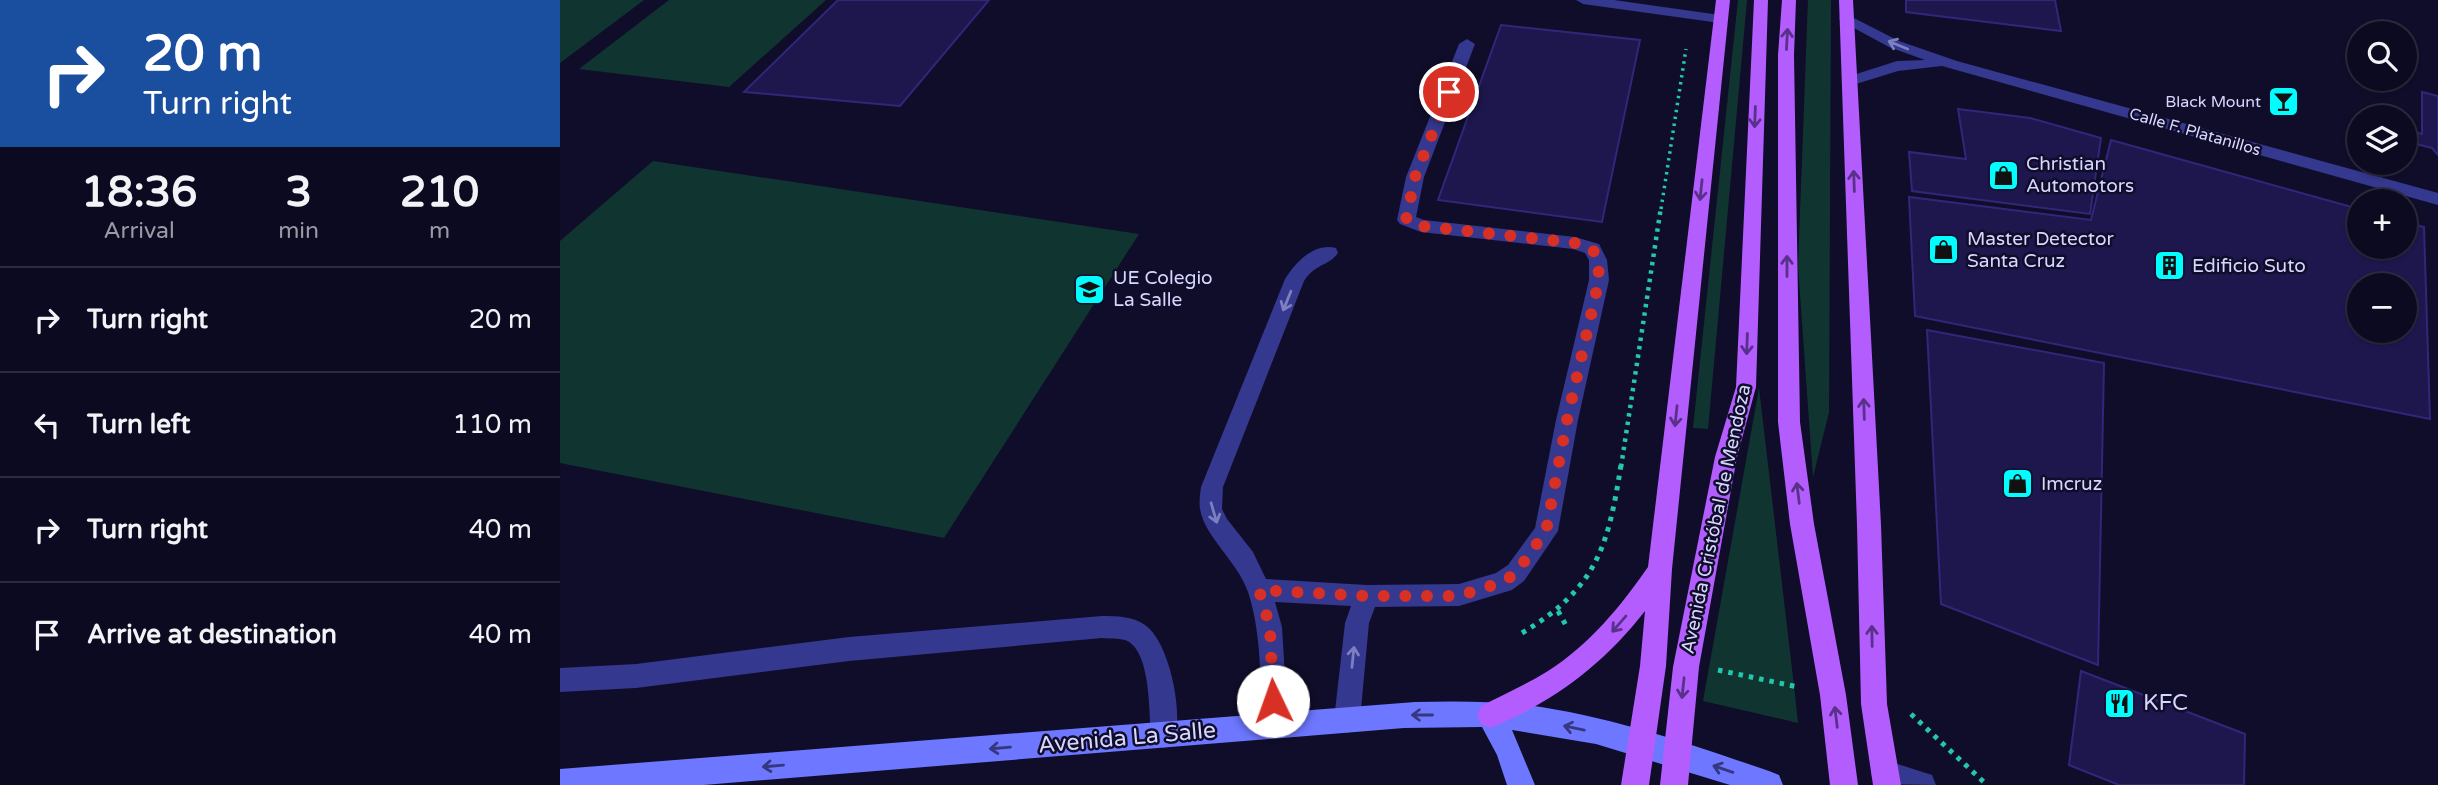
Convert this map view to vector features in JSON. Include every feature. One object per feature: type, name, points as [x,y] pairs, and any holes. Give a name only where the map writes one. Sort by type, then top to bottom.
[{"type":"main road","name":"Avenida Cristóbal de Mendoza","points":[[1674,785],[1688,654],[1726,457],[1746,387],[1761,0]]},
{"type":"main road","points":[[1789,0],[1786,55],[1789,422],[1802,524],[1833,695],[1844,785]]},
{"type":"main road","name":"Avenida Cristóbal de Mendoza","points":[[1636,785],[1653,666],[1660,569],[1721,9]]},
{"type":"main road","points":[[1846,9],[1869,511],[1874,704],[1886,780]]},
{"type":"main road","points":[[1521,785],[1508,749],[1490,715],[1558,679],[1584,658],[1614,631],[1639,602],[1660,569]]},
{"type":"main road","name":"Avenida La Salle","points":[[560,783],[1404,715],[1490,715],[1538,720],[1641,742],[1769,785]]},
{"type":"street","points":[[1583,0],[1692,15],[1721,9]]},
{"type":"street","name":"Calle F. Platanillos","points":[[1846,9],[1894,44],[1952,64],[2438,199]]},
{"type":"street","points":[[1259,590],[1367,596],[1459,596],[1503,582],[1516,573],[1546,531],[1567,420],[1599,280],[1598,260],[1592,248],[1575,243],[1421,226],[1406,220],[1415,177],[1467,44]]},
{"type":"street","name":"Calle F. Platanillos","points":[[1850,80],[1896,66],[1952,64]]},
{"type":"street","points":[[1275,726],[1270,627],[1259,590],[1245,559],[1218,525],[1211,509],[1212,487],[1295,279],[1306,263],[1329,253]]},
{"type":"street","points":[[1347,720],[1357,623],[1367,596]]},
{"type":"street","points":[[560,680],[636,676],[849,649],[1102,627],[1133,631],[1149,643],[1157,671],[1164,735]]},
{"type":"street","points":[[1886,780],[1922,785]]},
{"type":"path","points":[[1522,633],[1558,611],[1576,591],[1599,558],[1614,511],[1692,15]]},
{"type":"green space","points":[[560,0],[644,0],[560,63]]},
{"type":"green space","points":[[669,0],[826,0],[729,87],[579,69]]},
{"type":"green space","points":[[1738,0],[1747,0],[1708,429],[1693,428]]},
{"type":"green space","points":[[1808,0],[1831,0],[1829,412],[1813,477],[1798,266]]},
{"type":"green space","points":[[653,161],[1139,234],[944,538],[560,463],[560,241]]},
{"type":"green space","points":[[1759,388],[1794,686],[1798,723],[1703,701]]},
{"type":"building","points":[[838,0],[989,0],[900,106],[744,92]]},
{"type":"building","points":[[1906,0],[2055,0],[2061,31],[1906,12]]},
{"type":"building","points":[[1501,25],[1640,40],[1602,222],[1438,200]]},
{"type":"building","points":[[2422,92],[2438,96],[2438,155],[2432,148],[2417,144],[2417,133],[2422,134]]},
{"type":"building","name":"Christian Automotors","points":[[1958,109],[2030,118],[2101,138],[2090,214],[1912,191],[1909,152],[1966,159]]},
{"type":"building","name":"Edificio Suto","points":[[2111,140],[2347,206],[2347,259],[2417,259],[2417,225],[2424,227],[2430,419],[1915,316],[1909,197],[2091,220]]},
{"type":"building","name":"Imcruz","points":[[1927,330],[2104,363],[2098,665],[1941,604]]},
{"type":"building","name":"KFC","points":[[2081,671],[2245,734],[2244,785],[2119,785],[2069,765]]},
{"type":"place","name":"Black Mount","points":[[2284,102]]},
{"type":"place","name":"Christian Automotors","points":[[2003,175]]},
{"type":"place","name":"Master Detector Santa Cruz","points":[[1944,250]]},
{"type":"place","name":"Edificio Suto","points":[[2169,266]]},
{"type":"place","name":"UE Colegio La Salle","points":[[1090,289]]},
{"type":"place","name":"Imcruz","points":[[2018,484]]},
{"type":"place","name":"KFC","points":[[2120,703]]},
{"type":"route","points":[[1273,701],[1270,627],[1259,590],[1367,596],[1459,596],[1503,582],[1516,573],[1546,531],[1582,347],[1599,280],[1598,260],[1592,248],[1575,243],[1421,226],[1406,220],[1415,177],[1449,92]]}]
